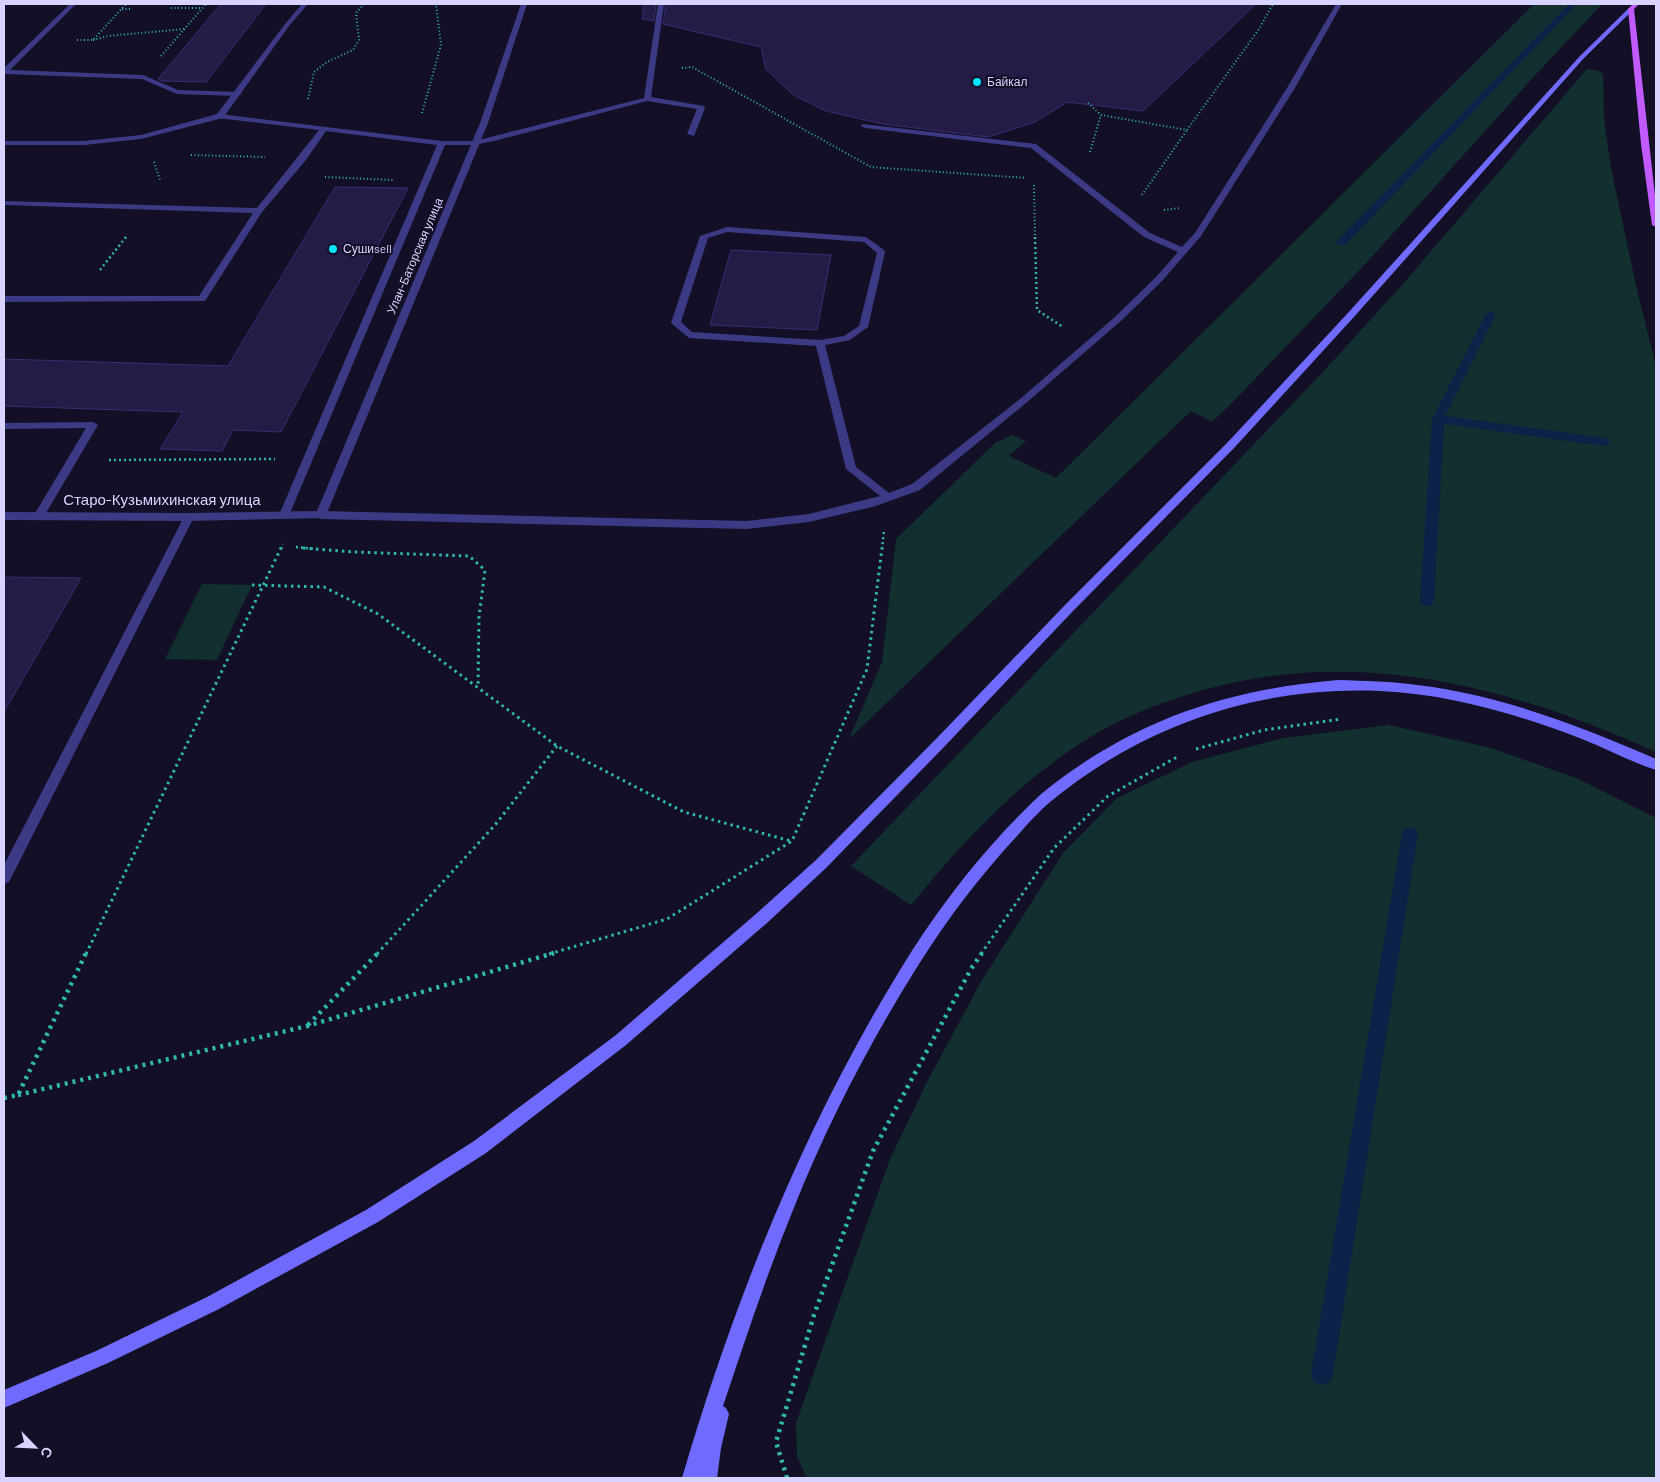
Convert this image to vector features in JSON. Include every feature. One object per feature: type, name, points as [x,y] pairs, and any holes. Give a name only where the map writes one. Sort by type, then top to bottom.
[{"type":"main road","points":[[1634,7],[1646,165],[1656,225]]},
{"type":"main road","points":[[4,1399],[102,1357],[213,1303],[372,1216],[480,1147],[621,1040],[762,918],[821,864],[932,751],[1070,607],[1231,445],[1356,309],[1582,56],[1634,7]]},
{"type":"main road","points":[[691,1478],[745,1314],[772,1240],[832,1105],[891,996],[951,903],[1028,815],[1054,791],[1117,747],[1173,720],[1230,700],[1278,690],[1308,687],[1381,686],[1457,696],[1565,727],[1656,764]]},
{"type":"main road","points":[[708,1478],[716,1429],[745,1314]]},
{"type":"street","points":[[4,72],[73,4]]},
{"type":"street","points":[[220,116],[238,94],[282,31],[305,4]]},
{"type":"street","name":"Улан-Баторская улица","points":[[321,515],[475,143],[524,4]]},
{"type":"street","points":[[646,99],[661,4]]},
{"type":"street","name":"Старо-Кузьмихинская улица","points":[[4,516],[189,517],[321,515],[747,525],[809,518],[872,503],[916,487],[1023,401],[1143,295],[1198,234],[1291,88],[1340,4]]},
{"type":"street","points":[[4,72],[143,77],[178,92],[238,94]]},
{"type":"street","points":[[4,143],[84,144],[141,137],[220,116],[442,143],[475,143],[646,99],[701,108],[692,134]]},
{"type":"street","points":[[866,126],[1033,146],[1147,235],[1183,251]]},
{"type":"street","points":[[4,299],[202,299],[259,211],[303,158],[324,129]]},
{"type":"street","points":[[284,515],[442,143]]},
{"type":"street","points":[[4,203],[259,211]]},
{"type":"street","points":[[727,230],[866,240],[881,252],[863,327],[847,338],[820,343],[689,335],[682,329],[676,323],[704,236],[727,230]]},
{"type":"street","points":[[820,343],[851,470],[888,497]]},
{"type":"street","points":[[4,426],[93,425],[39,515]]},
{"type":"street","points":[[4,878],[189,517]]},
{"type":"path","points":[[143,77],[206,4]]},
{"type":"path","points":[[306,106],[314,72],[327,62],[353,50],[359,40],[356,13],[364,4]]},
{"type":"path","points":[[419,120],[430,88],[441,45],[436,4]]},
{"type":"path","points":[[1141,196],[1259,29],[1273,4]]},
{"type":"path","points":[[171,8],[202,8]]},
{"type":"path","points":[[121,9],[130,9]]},
{"type":"path","points":[[94,40],[108,36],[184,29]]},
{"type":"path","points":[[1088,103],[1100,114],[1187,130]]},
{"type":"path","points":[[1097,158],[1089,151],[1100,114]]},
{"type":"path","points":[[788,122],[871,167],[1034,178],[1036,310],[1089,343]]},
{"type":"path","points":[[323,177],[400,180]]},
{"type":"path","points":[[73,460],[248,460]]},
{"type":"path","points":[[4,1098],[307,1026],[667,919],[792,842],[867,669],[888,497]]},
{"type":"path","points":[[18,1095],[283,544],[307,549],[469,556],[486,570],[479,617],[478,686]]},
{"type":"path","points":[[252,585],[324,587],[378,614],[557,746],[684,812],[792,842]]},
{"type":"path","points":[[1193,750],[1264,730],[1350,719]]},
{"type":"path","points":[[307,1026],[409,921],[495,825],[557,746]]},
{"type":"path","points":[[787,1478],[776,1442],[814,1315],[873,1151],[971,970],[1054,848],[1108,796],[1184,753]]},
{"type":"green space","points":[[1534,4],[1602,4],[1370,259],[1230,405],[1212,422],[1191,411],[849,739],[882,662],[896,539],[995,443],[1012,435],[1026,441],[1009,456],[1056,478]]},
{"type":"green space","points":[[1587,69],[1599,71],[1603,74],[1604,118],[1610,163],[1636,286],[1656,366],[1656,752],[1542,707],[1483,690],[1424,679],[1365,672],[1305,673],[1245,680],[1158,705],[1132,715],[1084,741],[1059,758],[1013,795],[970,837],[911,905],[851,866],[1321,374],[1402,285]]},
{"type":"green space","points":[[202,584],[252,585],[217,660],[165,659]]},
{"type":"green space","points":[[1389,725],[1491,748],[1579,779],[1656,818],[1656,1478],[807,1478],[797,1457],[796,1423],[890,1159],[929,1078],[982,980],[1063,853],[1117,798],[1192,762],[1283,738]]},
{"type":"building","points":[[221,4],[266,4],[206,82],[162,81],[158,79]]},
{"type":"building","points":[[644,4],[656,4],[654,21],[642,19]]},
{"type":"building","name":"Байкал","points":[[666,4],[1256,4],[1143,111],[1067,102],[1035,122],[988,137],[883,124],[826,111],[793,95],[766,69],[761,47],[663,24]]},
{"type":"building","points":[[335,187],[408,188],[281,432],[233,430],[222,451],[160,449],[183,412],[4,406],[4,359],[228,366]]},
{"type":"building","points":[[731,250],[831,255],[817,330],[710,325]]},
{"type":"building","points":[[4,577],[81,578],[4,712]]},
{"type":"waterway","points":[[1341,243],[1573,4]]},
{"type":"waterway","points":[[1438,419],[1491,314]]},
{"type":"waterway","points":[[1427,601],[1438,419]]},
{"type":"waterway","points":[[1438,419],[1605,442]]},
{"type":"waterway","points":[[1322,1374],[1410,834]]},
{"type":"place","name":"Байкал","points":[[977,82]]},
{"type":"place","name":"Сушиsell","points":[[333,249]]}]
